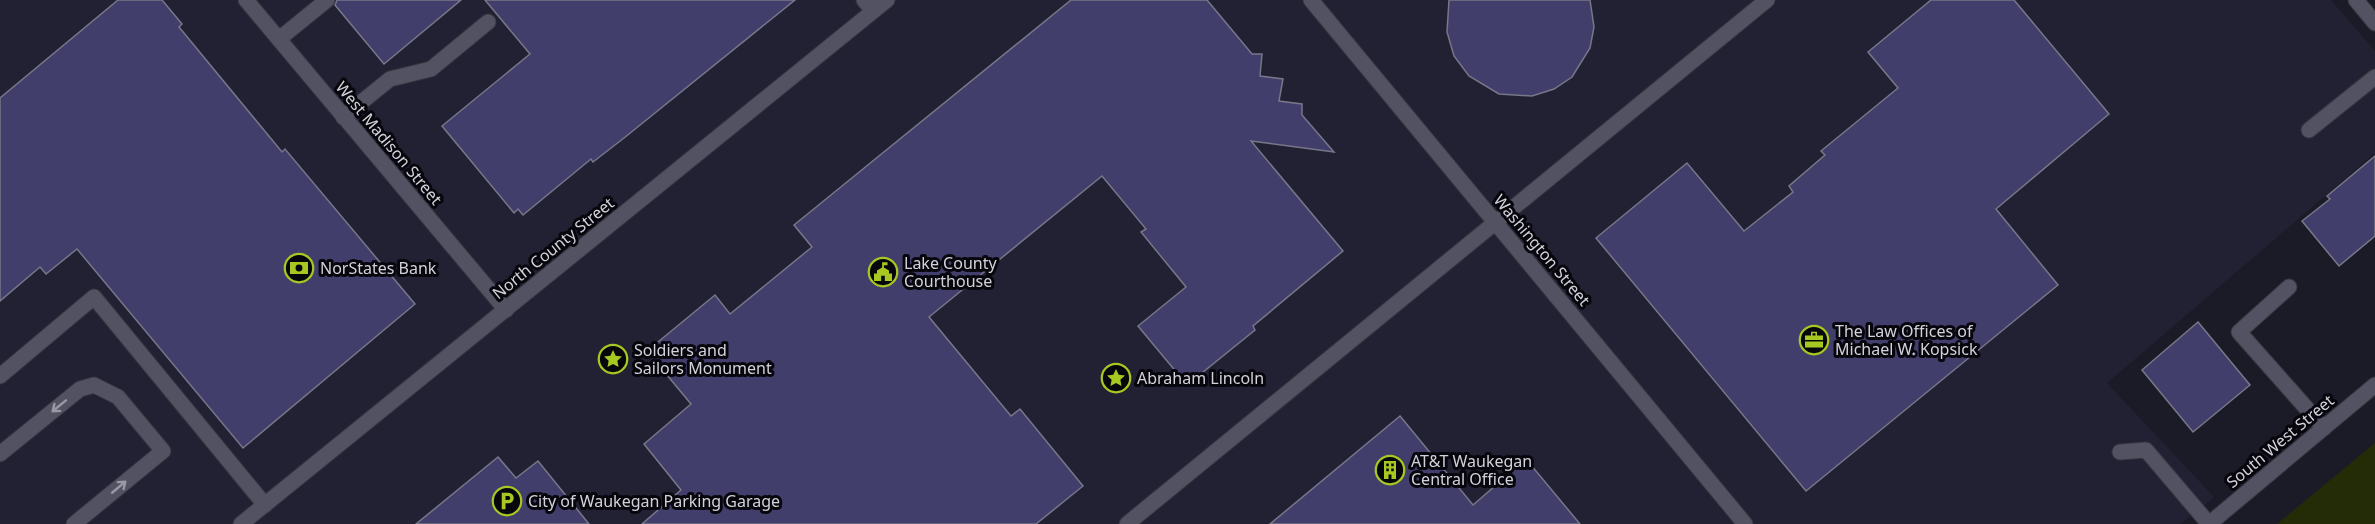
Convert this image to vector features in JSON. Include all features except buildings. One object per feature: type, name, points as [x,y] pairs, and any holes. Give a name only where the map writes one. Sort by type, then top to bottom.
[{"type":"street","name":"West Madison Street","points":[[246,0],[506,310]]},
{"type":"street","points":[[279,39],[327,0]]},
{"type":"street","name":"North County Street","points":[[242,524],[506,310],[869,6],[887,0]]},
{"type":"street","name":"Washington Street","points":[[1311,0],[1745,524]]},
{"type":"street","points":[[1127,524],[1767,0]]},
{"type":"street","points":[[2356,0],[2375,23]]},
{"type":"street","points":[[344,117],[390,79],[431,69],[488,22]]},
{"type":"street","points":[[2309,130],[2375,77]]},
{"type":"street","points":[[2289,287],[2238,332],[2324,428]]},
{"type":"street","points":[[0,376],[94,297],[265,505]]},
{"type":"street","points":[[0,454],[80,389],[94,385],[118,397],[163,451],[74,524]]},
{"type":"street","name":"South West Street","points":[[2209,524],[2375,385]]},
{"type":"street","points":[[2120,452],[2146,450],[2209,524]]},
{"type":"shaded area","points":[[0,0],[2331,0],[2375,51],[2375,153],[2107,383],[2214,497],[2181,524],[0,524]]},
{"type":"green space","points":[[2375,443],[2375,524],[2277,524]]},
{"type":"place","name":"NorStates Bank","points":[[299,268]]},
{"type":"place","name":"Lake County Courthouse","points":[[883,272]]},
{"type":"place","name":"The Law Offices of Michael W. Kopsick","points":[[1814,340]]},
{"type":"place","name":"Soldiers and Sailors Monument","points":[[613,359]]},
{"type":"place","name":"Abraham Lincoln","points":[[1116,378]]},
{"type":"place","name":"AT&T Waukegan Central Office","points":[[1390,470]]},
{"type":"place","name":"City of Waukegan Parking Garage","points":[[507,501]]}]
